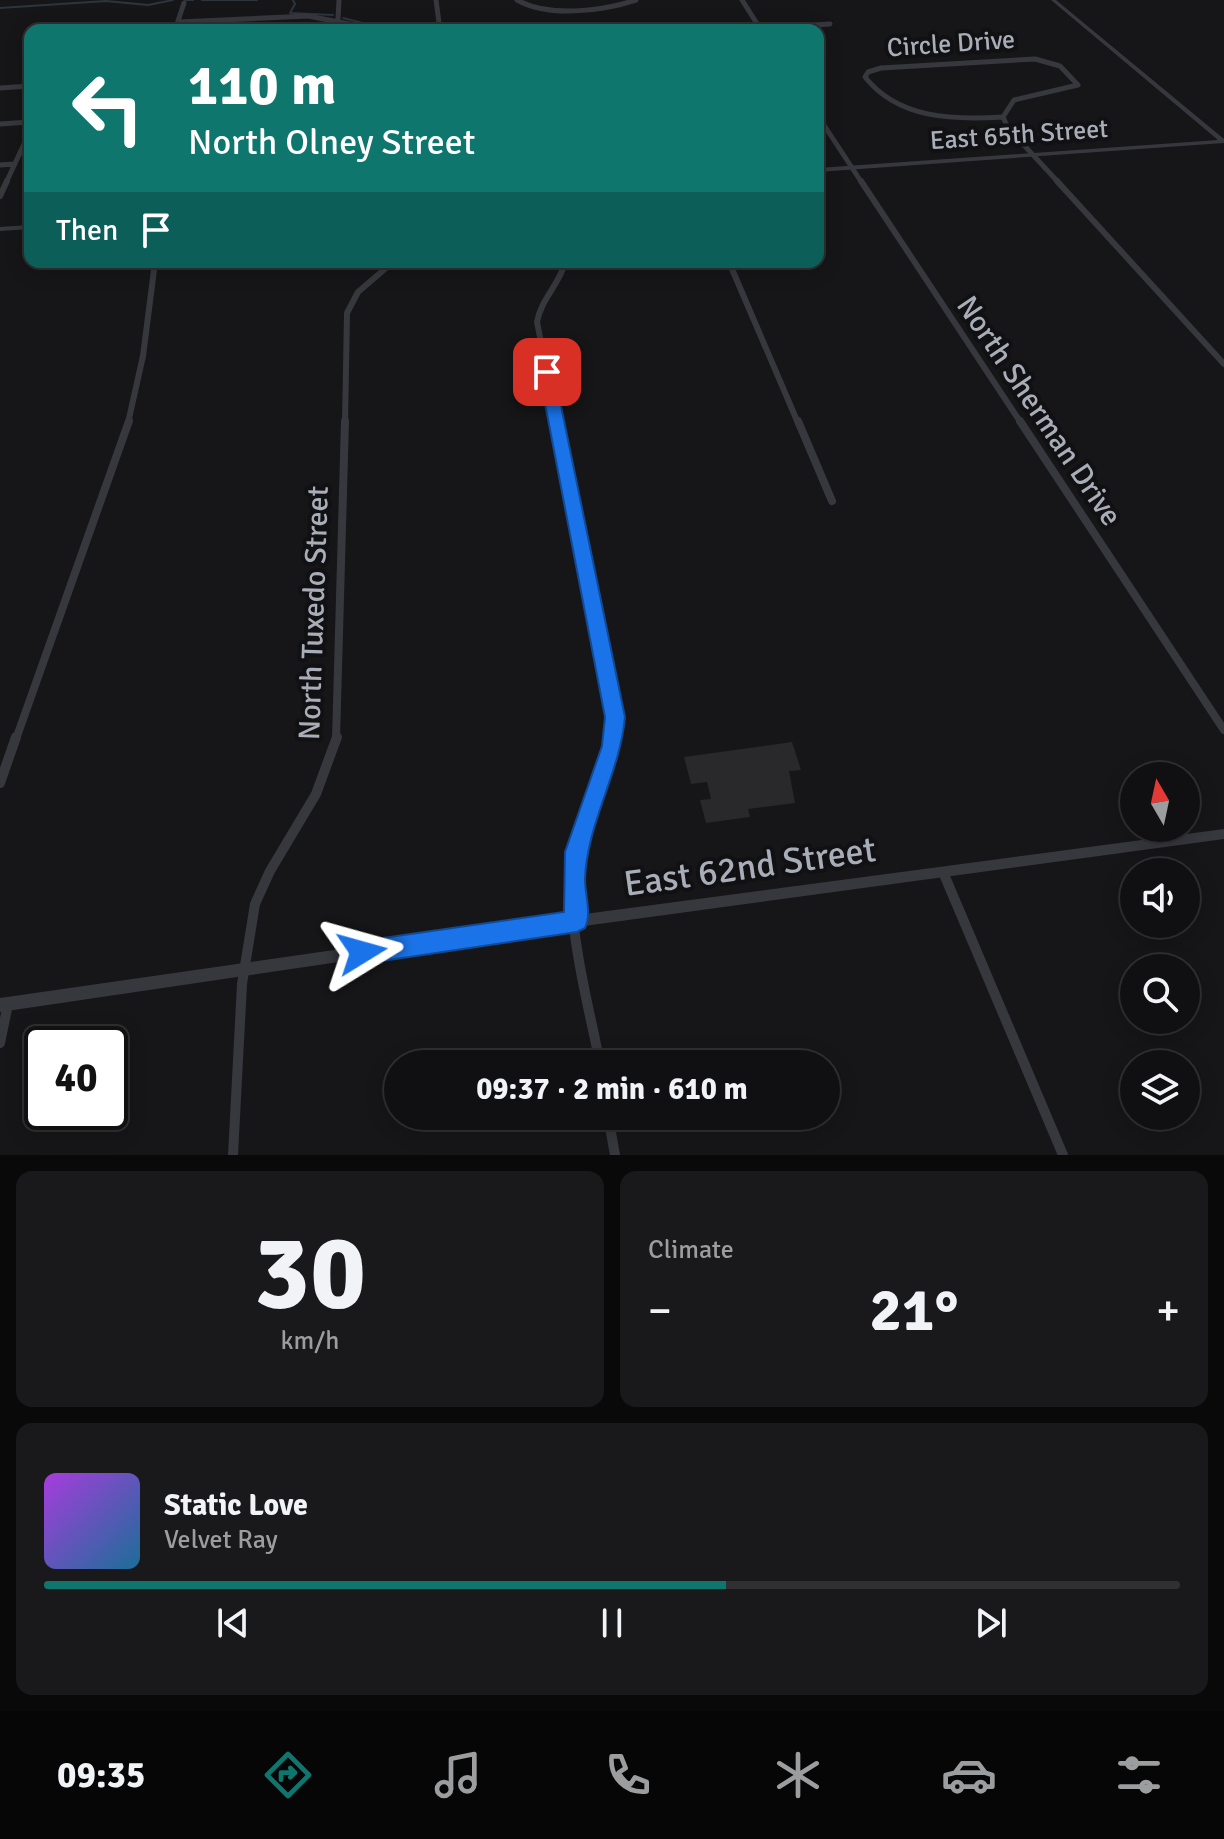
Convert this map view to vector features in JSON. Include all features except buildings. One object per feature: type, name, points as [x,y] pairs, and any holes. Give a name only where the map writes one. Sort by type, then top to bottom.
[{"type":"street","points":[[338,19],[339,0]]},
{"type":"street","points":[[436,0],[439,24]]},
{"type":"street","points":[[517,0],[526,6],[543,9],[618,5],[636,0]]},
{"type":"street","points":[[742,0],[757,24]]},
{"type":"street","points":[[1053,0],[1223,141]]},
{"type":"street","points":[[184,3],[178,22],[293,16],[338,19],[357,24]]},
{"type":"street","points":[[824,24],[830,24]]},
{"type":"street","name":"Circle Drive","points":[[1038,60],[1060,66],[1078,85],[1018,99],[1008,106],[1003,117],[951,119],[899,104],[873,90],[865,78],[868,72],[881,68],[1038,60]]},
{"type":"street","points":[[0,88],[24,86]]},
{"type":"street","points":[[1003,117],[1032,154],[1224,364]]},
{"type":"street","points":[[0,124],[24,122]]},
{"type":"street","name":"North Sherman Drive","points":[[824,127],[1224,730]]},
{"type":"street","name":"East 65th Street","points":[[824,170],[1223,141]]},
{"type":"street","points":[[0,196],[24,144]]},
{"type":"street","points":[[0,165],[15,164]]},
{"type":"street","points":[[0,229],[24,227]]},
{"type":"street","points":[[0,783],[130,419],[143,356],[154,268]]},
{"type":"street","name":"North Tuxedo Street","points":[[233,1155],[242,984],[247,969],[256,900],[317,796],[337,738],[341,705],[347,313],[358,292],[386,268]]},
{"type":"street","points":[[563,268],[560,281],[540,306],[537,324],[615,717],[612,746],[576,852],[573,883],[598,1050]]},
{"type":"street","points":[[732,268],[832,501]]},
{"type":"street","name":"East 62nd Street","points":[[4,1004],[577,921],[1224,834]]},
{"type":"street","points":[[943,872],[1063,1155]]},
{"type":"street","points":[[0,1043],[4,1004]]},
{"type":"street","points":[[611,1130],[615,1155]]},
{"type":"waterway","points":[[0,8],[106,1],[148,5],[173,0]]},
{"type":"waterway","points":[[185,0],[193,0]]},
{"type":"waterway","points":[[202,0],[257,0]]},
{"type":"waterway","points":[[293,0],[295,4],[290,13],[333,15]]},
{"type":"waterway","points":[[343,18],[366,24]]},
{"type":"route","points":[[362,952],[577,921],[573,883],[576,852],[612,746],[615,717],[547,372]]}]
